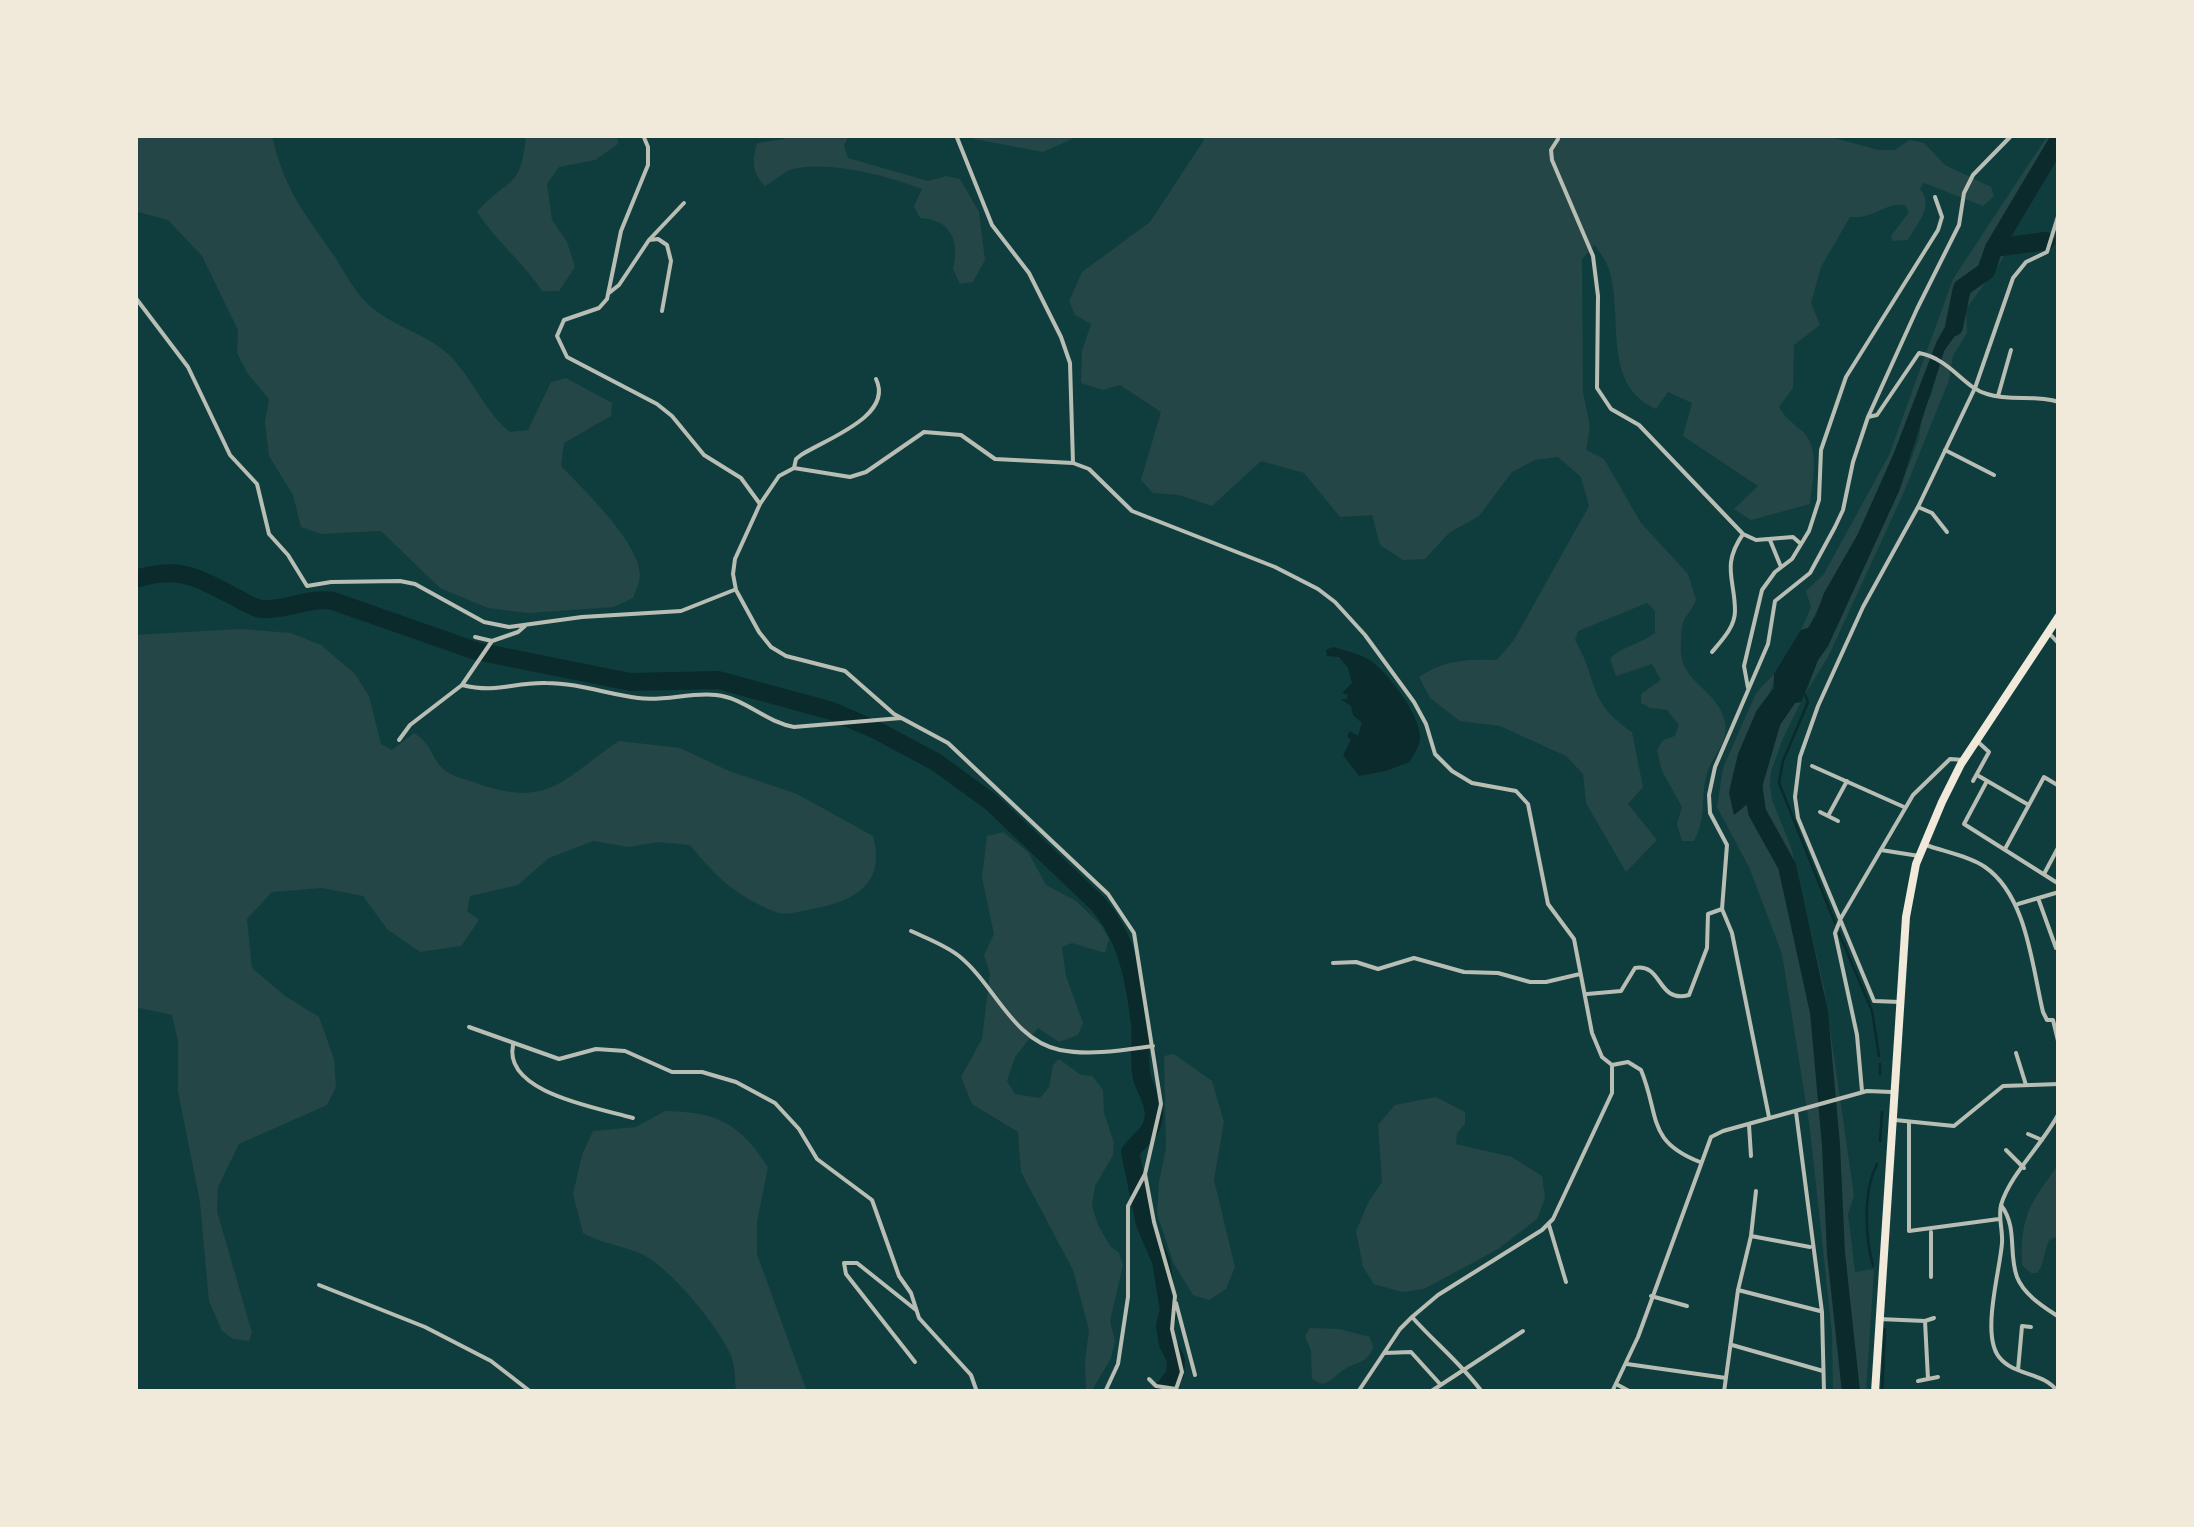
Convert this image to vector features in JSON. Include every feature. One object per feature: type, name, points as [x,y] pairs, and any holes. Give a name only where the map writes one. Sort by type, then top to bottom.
[{"type":"highway","points":[[1876,1392],[1906,918],[1919,856],[1964,760],[2059,616]]},
{"type":"street","points":[[609,293],[621,231],[648,165],[648,147],[642,135]]},
{"type":"street","points":[[956,135],[992,225],[1029,272],[1066,349],[1070,363],[1073,463]]},
{"type":"street","points":[[1770,1117],[1732,933],[1722,909],[1726,844],[1710,814],[1709,794],[1716,767],[1768,644],[1775,601],[1810,573],[1843,510],[1868,417],[1959,225],[1964,193],[1973,174],[2012,135]]},
{"type":"street","points":[[1558,139],[1551,150],[1552,160],[1593,256],[1597,278],[1597,388],[1602,399],[1639,425],[1744,534],[1756,540],[1793,537],[1801,544]]},
{"type":"street","points":[[1749,693],[1744,666],[1762,590],[1801,544],[1819,500],[1821,450],[1846,377],[1938,230],[1942,218],[1935,197]]},
{"type":"street","points":[[684,203],[649,240],[599,308],[564,320],[557,336],[560,348],[584,368],[657,404],[704,455],[742,478],[760,504]]},
{"type":"street","points":[[1900,1002],[1874,1001],[1798,818],[1795,797],[1800,758],[1818,706],[1863,607],[1918,507],[1975,388],[2012,278],[2026,262],[2047,252],[2059,214]]},
{"type":"street","points":[[649,240],[658,239],[667,245],[671,261],[662,310]]},
{"type":"street","points":[[135,297],[188,367],[230,455],[258,484],[269,534],[308,586],[331,582],[416,584],[494,626],[681,611],[736,590]]},
{"type":"street","points":[[1998,396],[2011,350]]},
{"type":"street","points":[[1868,417],[1881,410],[1914,356],[1924,353],[1956,370],[1975,388],[1998,396],[2043,396],[2059,402]]},
{"type":"street","points":[[794,468],[801,455],[870,414],[878,401],[880,388],[876,379]]},
{"type":"street","points":[[1104,1392],[1118,1364],[1122,1342],[1129,1282],[1127,1219],[1134,1190],[1144,1176],[1160,1104],[1134,933],[1108,894],[948,743],[902,718],[845,671],[786,656],[771,647],[758,632],[736,590],[732,566],[760,504],[779,476],[794,468],[850,477],[866,472],[924,432],[960,435],[995,459],[1073,463],[1089,468],[1132,511],[1275,567],[1318,589],[1335,602],[1382,656],[1426,724],[1435,754],[1472,783],[1516,791],[1528,804],[1548,904],[1574,939],[1596,1046],[1612,1065],[1612,1093],[1549,1224],[1438,1295],[1412,1317],[1358,1392]]},
{"type":"street","points":[[1944,450],[1994,475]]},
{"type":"street","points":[[1918,507],[1932,513],[1947,532]]},
{"type":"street","points":[[1712,652],[1733,622],[1730,568],[1744,534]]},
{"type":"street","points":[[1770,540],[1780,568]]},
{"type":"street","points":[[398,740],[410,724],[462,685],[492,641],[518,632],[525,625]]},
{"type":"street","points":[[2048,632],[2059,644]]},
{"type":"street","points":[[474,637],[492,641]]},
{"type":"street","points":[[462,685],[500,690],[540,682],[640,699],[710,694],[744,703],[782,725],[902,718]]},
{"type":"street","points":[[1977,740],[1989,752],[1975,778],[2027,804]]},
{"type":"street","points":[[1862,1092],[1850,996],[1836,939],[1840,918],[1913,796],[1950,759],[1964,760]]},
{"type":"street","points":[[1812,766],[1906,808]]},
{"type":"street","points":[[2004,849],[2044,777],[2059,786]]},
{"type":"street","points":[[1828,816],[1847,781]]},
{"type":"street","points":[[1987,781],[1964,824],[2059,884]]},
{"type":"street","points":[[1820,812],[1838,821]]},
{"type":"street","points":[[1924,844],[1974,860],[1989,869],[2018,904],[2042,1012],[2047,1020],[2056,1018],[2059,1044]]},
{"type":"street","points":[[2044,874],[2059,846]]},
{"type":"street","points":[[1881,850],[1919,856]]},
{"type":"street","points":[[2018,904],[2059,892]]},
{"type":"street","points":[[2038,898],[2056,948]]},
{"type":"street","points":[[1586,994],[1621,991],[1635,968],[1642,966],[1670,995],[1689,995],[1707,948],[1708,914],[1722,909]]},
{"type":"street","points":[[911,931],[960,958],[1024,1032],[1038,1042],[1074,1052],[1151,1046]]},
{"type":"street","points":[[1333,963],[1356,962],[1378,969],[1414,958],[1454,970],[1498,973],[1530,982],[1580,974]]},
{"type":"street","points":[[469,1027],[560,1059],[596,1049],[625,1051],[672,1072],[702,1072],[736,1082],[775,1103],[800,1129],[816,1159],[872,1200],[899,1276],[912,1293],[916,1310],[974,1380],[977,1392]]},
{"type":"street","points":[[514,1043],[512,1058],[516,1071],[536,1086],[633,1118]]},
{"type":"street","points":[[2016,1053],[2026,1086]]},
{"type":"street","points":[[1612,1065],[1628,1062],[1642,1070],[1663,1140],[1681,1155],[1700,1162]]},
{"type":"street","points":[[1895,1120],[1954,1126],[2003,1086],[2059,1084]]},
{"type":"street","points":[[1612,1392],[1711,1137],[1862,1092],[1896,1093]]},
{"type":"street","points":[[1799,1112],[1822,1312],[1824,1392]]},
{"type":"street","points":[[2058,1392],[2039,1376],[2002,1361],[1992,1340],[1992,1313],[2002,1243],[2001,1205],[2059,1113]]},
{"type":"street","points":[[1909,1122],[1909,1231],[1999,1219]]},
{"type":"street","points":[[1749,1125],[1751,1156]]},
{"type":"street","points":[[2028,1134],[2043,1140]]},
{"type":"street","points":[[2006,1150],[2024,1168]]},
{"type":"street","points":[[1144,1176],[1194,1376]]},
{"type":"street","points":[[1724,1392],[1756,1190]]},
{"type":"street","points":[[2001,1205],[2012,1224],[2018,1281],[2059,1317]]},
{"type":"street","points":[[1549,1224],[1566,1282]]},
{"type":"street","points":[[1930,1230],[1931,1277]]},
{"type":"street","points":[[1751,1236],[1813,1247]]},
{"type":"street","points":[[915,1362],[846,1274],[844,1264],[857,1263],[916,1310]]},
{"type":"street","points":[[319,1286],[426,1327],[491,1361],[531,1392]]},
{"type":"street","points":[[1738,1290],[1822,1312]]},
{"type":"street","points":[[1150,1379],[1160,1387],[1175,1390],[1182,1362],[1172,1329],[1175,1296]]},
{"type":"street","points":[[1651,1296],[1687,1306]]},
{"type":"street","points":[[1412,1317],[1465,1368],[1482,1392]]},
{"type":"street","points":[[1879,1320],[1934,1318]]},
{"type":"street","points":[[1926,1321],[1928,1379]]},
{"type":"street","points":[[2018,1370],[2022,1326],[2031,1328]]},
{"type":"street","points":[[1430,1392],[1523,1331]]},
{"type":"street","points":[[1732,1345],[1825,1372]]},
{"type":"street","points":[[1384,1354],[1411,1352],[1441,1385]]},
{"type":"street","points":[[1626,1364],[1726,1378]]},
{"type":"street","points":[[1918,1382],[1938,1377]]},
{"type":"street","points":[[1616,1384],[1631,1392]]},
{"type":"shaded area","points":[[135,135],[272,135],[296,200],[361,296],[384,317],[449,355],[510,432],[528,430],[551,382],[566,378],[612,403],[611,416],[564,443],[561,466],[630,547],[640,575],[633,598],[613,607],[528,613],[488,608],[440,588],[381,531],[321,534],[301,527],[293,495],[269,456],[265,422],[269,399],[237,353],[238,330],[202,256],[168,220],[135,211]]},
{"type":"shaded area","points":[[526,135],[617,135],[618,144],[595,160],[559,167],[547,184],[552,220],[567,242],[575,267],[559,291],[542,291],[477,212],[517,174]]},
{"type":"shaded area","points":[[785,135],[849,135],[844,146],[848,158],[928,181],[946,176],[960,179],[979,212],[985,260],[973,282],[960,284],[953,269],[955,249],[951,233],[939,223],[920,218],[914,206],[922,189],[876,175],[823,166],[790,170],[765,186],[754,166],[757,143],[784,139]]},
{"type":"shaded area","points":[[971,135],[1081,135],[1043,152],[974,139]]},
{"type":"shaded area","points":[[1202,135],[1824,135],[1878,150],[1895,150],[1909,140],[1924,143],[1945,165],[1991,187],[1994,196],[1983,206],[1924,183],[1920,189],[1925,208],[1908,240],[1892,241],[1891,236],[1909,212],[1905,205],[1850,217],[1821,267],[1811,303],[1820,325],[1794,345],[1793,388],[1779,407],[1812,446],[1810,504],[1751,520],[1734,509],[1758,486],[1683,436],[1692,403],[1668,392],[1656,409],[1639,398],[1628,384],[1618,350],[1609,269],[1595,245],[1582,259],[1583,392],[1590,427],[1586,450],[1604,459],[1641,523],[1688,574],[1696,600],[1682,625],[1681,657],[1691,677],[1715,701],[1725,722],[1723,742],[1707,773],[1701,824],[1694,841],[1682,841],[1677,824],[1682,807],[1662,771],[1657,750],[1663,740],[1675,736],[1679,725],[1667,710],[1641,703],[1641,694],[1661,680],[1652,664],[1616,676],[1610,658],[1655,633],[1655,611],[1647,603],[1578,631],[1575,640],[1600,700],[1632,732],[1643,787],[1628,804],[1657,840],[1626,872],[1586,803],[1583,774],[1566,756],[1500,726],[1460,721],[1430,698],[1419,677],[1456,662],[1497,660],[1514,640],[1589,506],[1581,477],[1558,457],[1535,460],[1512,472],[1479,516],[1449,533],[1425,559],[1403,560],[1380,545],[1372,515],[1340,517],[1304,473],[1261,461],[1212,506],[1179,495],[1153,493],[1141,480],[1161,412],[1120,385],[1103,390],[1081,383],[1082,351],[1091,324],[1075,315],[1069,301],[1082,272],[1150,222],[1204,140]]},
{"type":"shaded area","points":[[2048,135],[2059,135],[2059,153],[2017,221],[2002,260],[1966,309],[1967,333],[1953,356],[1949,380],[1904,492],[1829,655],[1806,693],[1899,491],[1919,438],[1922,414],[1958,305],[1937,341],[1858,534],[1808,628],[1801,630],[1811,607],[1806,591],[1824,574],[1889,455],[1953,279]]},
{"type":"shaded area","points":[[1959,303],[1962,326],[1944,351],[1899,491],[1801,702],[1795,703],[1780,725],[1760,794],[1734,815],[1729,793],[1738,754],[1757,710],[1774,688],[1774,674],[1801,630],[1808,628],[1816,615],[1824,593],[1858,534],[1937,341]]},
{"type":"shaded area","points":[[240,629],[291,633],[321,645],[355,674],[369,696],[381,744],[392,750],[414,733],[443,769],[460,778],[503,791],[540,791],[570,777],[619,741],[680,748],[729,771],[797,794],[873,836],[876,853],[870,880],[851,897],[784,914],[739,893],[690,845],[658,842],[629,847],[593,841],[549,858],[518,885],[470,896],[467,911],[479,920],[461,946],[420,952],[387,929],[363,896],[322,888],[272,892],[247,919],[252,968],[285,996],[319,1017],[334,1059],[336,1087],[327,1105],[239,1144],[218,1187],[217,1211],[252,1333],[249,1341],[233,1339],[222,1331],[209,1301],[200,1202],[178,1091],[178,1041],[172,1015],[135,1007],[135,635]]},
{"type":"shaded area","points":[[1333,647],[1371,661],[1403,697],[1419,731],[1419,743],[1410,762],[1359,776],[1343,755],[1351,740],[1347,736],[1350,731],[1358,736],[1362,723],[1341,699],[1347,699],[1348,695],[1342,693],[1352,683],[1348,668],[1339,657],[1327,656],[1326,650]]},
{"type":"shaded area","points":[[1774,674],[1770,692],[1743,744],[1729,793],[1760,794],[1780,725],[1795,703],[1801,702],[1783,738],[1770,785],[1791,847],[1824,987],[1854,1196],[1848,1214],[1855,1272],[1874,1269],[1866,1392],[1833,1392],[1832,1333],[1810,1129],[1782,954],[1749,867],[1717,807],[1723,768],[1756,693]]},
{"type":"shaded area","points":[[1003,832],[1028,852],[1046,885],[1076,901],[1101,925],[1109,939],[1105,953],[1072,943],[1062,947],[1066,976],[1083,1023],[1078,1035],[1059,1042],[1038,1028],[1015,1057],[1007,1081],[1015,1094],[1040,1098],[1049,1087],[1053,1065],[1059,1059],[1081,1075],[1092,1076],[1103,1090],[1113,1155],[1095,1186],[1092,1206],[1098,1225],[1123,1265],[1110,1321],[1115,1341],[1111,1358],[1091,1392],[1086,1390],[1085,1361],[1089,1330],[1073,1270],[1021,1172],[1018,1132],[972,1104],[961,1077],[982,1039],[990,973],[984,955],[994,934],[982,878],[987,836]]},
{"type":"shaded area","points":[[1174,1054],[1212,1081],[1224,1122],[1214,1180],[1235,1267],[1226,1289],[1209,1300],[1193,1295],[1174,1264],[1157,1214],[1166,1148],[1164,1056]]},
{"type":"shaded area","points":[[1436,1097],[1465,1112],[1465,1124],[1457,1133],[1456,1144],[1512,1157],[1542,1176],[1545,1198],[1537,1219],[1498,1249],[1424,1289],[1402,1292],[1374,1284],[1363,1267],[1356,1231],[1382,1182],[1378,1125],[1395,1105]]},
{"type":"shaded area","points":[[665,1111],[699,1114],[726,1123],[747,1140],[768,1167],[757,1222],[757,1254],[807,1392],[736,1392],[730,1353],[683,1288],[649,1258],[583,1233],[573,1194],[582,1155],[593,1131],[636,1127]]},
{"type":"shaded area","points":[[2059,1164],[2059,1237],[2050,1239],[2040,1269],[2031,1273],[2022,1265],[2025,1221],[2034,1199]]},
{"type":"shaded area","points":[[1310,1328],[1339,1329],[1370,1337],[1373,1348],[1364,1360],[1322,1384],[1312,1379],[1311,1351],[1305,1336]]},
{"type":"waterway","points":[[1954,327],[1962,288],[1986,271],[1994,248],[2059,139]]},
{"type":"waterway","points":[[1994,248],[2046,241]]},
{"type":"waterway","points":[[135,579],[163,573],[186,575],[262,609],[333,601],[476,651],[630,682],[718,680],[832,711],[878,731],[936,762],[991,802],[1097,903],[1116,930],[1128,960],[1140,1024],[1141,1072],[1154,1115],[1149,1131],[1130,1152],[1145,1224],[1161,1261],[1169,1310],[1165,1326],[1176,1360],[1175,1374],[1162,1392]]},
{"type":"waterway","points":[[1805,695],[1808,702],[1783,761],[1779,783],[1835,923]]},
{"type":"waterway","points":[[1752,776],[1757,812],[1787,866],[1819,1012],[1836,1253],[1851,1392]]},
{"type":"waterway","points":[[1839,933],[1872,1011],[1879,1056]]},
{"type":"waterway","points":[[1880,1064],[1880,1074]]},
{"type":"waterway","points":[[1880,1141],[1882,1112]]},
{"type":"waterway","points":[[1873,1266],[1867,1214],[1869,1187],[1877,1164]]},
{"type":"waterway","points":[[1882,1392],[1885,1329]]}]
